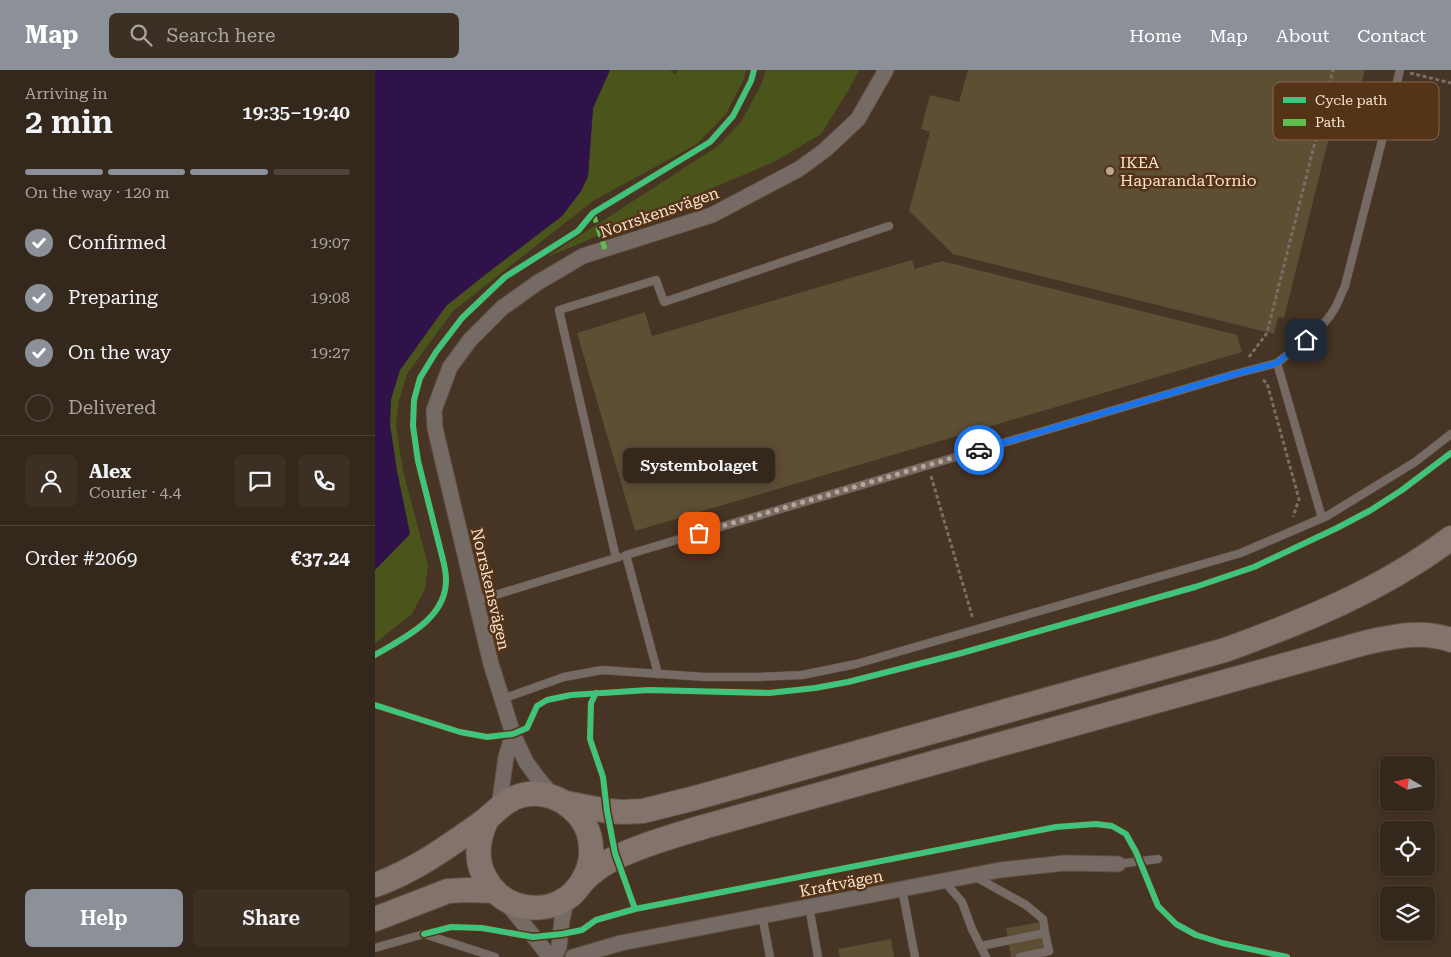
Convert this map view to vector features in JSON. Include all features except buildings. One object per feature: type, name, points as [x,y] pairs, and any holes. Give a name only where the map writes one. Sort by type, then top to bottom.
[{"type":"main road","points":[[375,885],[420,866],[512,798],[523,795],[545,795],[561,801],[607,812],[643,811],[704,796],[1225,650],[1296,624],[1364,593],[1436,550],[1451,538]]},
{"type":"main road","points":[[375,919],[448,891],[467,890],[499,895],[519,905],[535,908],[551,905],[575,890],[600,865],[639,847],[761,811],[1368,642],[1403,635],[1438,635],[1451,640]]},
{"type":"main road","points":[[561,801],[582,819],[590,839],[590,861],[575,890]]},
{"type":"main road","points":[[493,813],[479,840],[478,851],[482,873],[499,895]]},
{"type":"street","name":"Norrskensvägen","points":[[561,801],[537,777],[526,762],[513,734],[491,664],[435,428],[434,410],[450,367],[470,340],[502,308],[537,283],[583,256],[712,214],[799,170],[825,150],[858,119],[886,70]]},
{"type":"street","points":[[493,813],[513,734]]},
{"type":"street","name":"Kraftvägen","points":[[573,957],[621,943],[1000,870],[1065,863],[1118,864]]},
{"type":"street","points":[[554,957],[559,947],[562,920],[575,890]]},
{"type":"street","points":[[499,895],[550,957]]},
{"type":"lane","points":[[476,601],[928,465],[1277,363],[1317,330],[1335,308],[1345,286],[1382,140]]},
{"type":"lane","points":[[616,558],[559,310],[656,280],[663,302],[889,226]]},
{"type":"lane","points":[[1277,363],[1322,518]]},
{"type":"lane","points":[[502,699],[564,677],[602,670],[756,677],[802,675],[856,664],[1241,553],[1322,518],[1415,462],[1451,434]]},
{"type":"lane","points":[[626,555],[658,674]]},
{"type":"lane","points":[[1118,864],[1158,859]]},
{"type":"lane","points":[[973,875],[1025,905],[1043,919],[1049,951],[1020,957]]},
{"type":"lane","points":[[944,881],[962,902],[972,929],[986,957]]},
{"type":"lane","points":[[902,889],[915,957]]},
{"type":"lane","points":[[809,906],[818,957]]},
{"type":"lane","points":[[762,915],[770,957]]},
{"type":"lane","points":[[981,946],[1045,932]]},
{"type":"lane","points":[[375,948],[424,934],[495,957]]},
{"type":"path","points":[[1400,70],[1451,83]]},
{"type":"path","points":[[1240,360],[1249,357],[1267,333],[1315,140]]},
{"type":"path","points":[[1249,357],[1255,381],[1263,380],[1267,383],[1299,498],[1293,515],[1299,528]]},
{"type":"path","points":[[928,465],[976,629]]},
{"type":"green space","points":[[610,70],[670,70],[675,74],[678,70],[746,70],[744,79],[726,114],[697,144],[593,201],[453,311],[407,374],[399,401],[396,425],[403,471],[428,565],[425,589],[412,614],[375,643],[375,570],[410,534],[390,425],[391,399],[400,370],[446,306],[562,216],[581,191],[588,176],[593,108]]},
{"type":"green space","points":[[766,70],[859,70],[821,134],[774,162],[545,258],[718,146],[741,122],[761,85]]},
{"type":"shaded area","points":[[375,70],[610,70],[593,108],[588,176],[581,191],[562,216],[446,306],[400,370],[391,399],[390,425],[410,534],[375,570]]},
{"type":"marked path","points":[[593,213],[605,249]]},
{"type":"cycle path","points":[[375,655],[421,626],[439,605],[444,593],[445,568],[418,461],[413,426],[414,400],[420,378],[436,352],[462,318],[505,277],[578,231],[593,213],[710,142],[733,116],[751,81],[754,70]]},
{"type":"cycle path","points":[[375,705],[460,732],[487,737],[513,734],[527,728],[537,706],[547,700],[571,695],[649,690],[769,693],[848,682],[958,654],[1195,587],[1254,567],[1371,510],[1402,490],[1451,453]]},
{"type":"cycle path","points":[[596,693],[591,703],[590,739],[603,777],[615,853],[635,909]]},
{"type":"cycle path","points":[[424,934],[451,927],[482,928],[533,937],[562,934],[582,930],[596,920],[635,909],[1056,827],[1096,824],[1112,826],[1126,834],[1136,852],[1158,906],[1176,924],[1196,935],[1222,943],[1287,957]]},
{"type":"way so far","points":[[699,533],[979,450]]},
{"type":"place","name":"IKEA HaparandaTornio","points":[[1110,171]]},
{"type":"place","name":"Systembolaget","points":[[699,533]]},
{"type":"route","points":[[979,450],[1277,363],[1306,340]]}]
